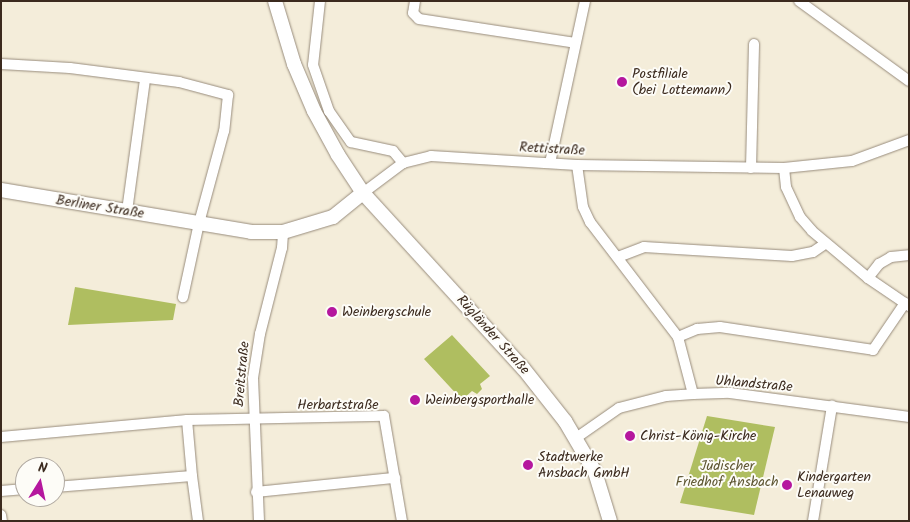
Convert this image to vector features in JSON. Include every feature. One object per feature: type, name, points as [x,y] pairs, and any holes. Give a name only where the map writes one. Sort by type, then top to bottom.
[{"type":"main road","name":"Rügländer Straße","points":[[275,1],[294,64],[314,111],[363,193],[523,368],[576,438],[595,472],[610,521]]},
{"type":"main road","name":"Berliner Straße","points":[[1,190],[251,232],[283,232],[332,217],[363,193]]},
{"type":"street","points":[[320,1],[313,65],[329,111],[351,142],[393,151],[403,163]]},
{"type":"street","points":[[415,1],[413,13],[419,19],[575,43]]},
{"type":"street","points":[[550,163],[585,1]]},
{"type":"street","points":[[799,1],[909,81]]},
{"type":"street","points":[[751,168],[754,44]]},
{"type":"street","points":[[1,64],[70,68],[179,82],[228,95],[224,130],[199,223],[183,297]]},
{"type":"street","points":[[127,211],[145,79]]},
{"type":"street","name":"Rettistraße","points":[[363,193],[403,163],[431,156],[577,165],[784,168],[852,161],[909,140]]},
{"type":"street","points":[[577,165],[583,207],[590,222],[678,337],[693,394]]},
{"type":"street","points":[[678,337],[696,329],[720,327],[874,350],[907,304],[868,278],[825,244],[800,216],[786,187],[784,168]]},
{"type":"street","name":"Breitstraße","points":[[259,521],[256,492],[253,378],[260,334],[282,248],[283,232]]},
{"type":"street","points":[[618,258],[644,247],[792,256],[813,252],[825,244]]},
{"type":"street","points":[[868,278],[879,264],[891,257],[909,255]]},
{"type":"street","name":"Uhlandstraße","points":[[576,438],[619,408],[657,398],[693,394],[730,392],[909,417]]},
{"type":"street","points":[[812,521],[832,406]]},
{"type":"street","name":"Herbartstraße","points":[[1,437],[187,420],[384,416],[402,521]]},
{"type":"street","points":[[187,420],[198,521]]},
{"type":"street","points":[[65,485],[192,476]]},
{"type":"street","points":[[256,492],[394,478]]},
{"type":"street","points":[[1,491],[15,490]]},
{"type":"street","points":[[1,515],[2,521]]},
{"type":"green space","points":[[75,287],[176,304],[173,320],[68,325]]},
{"type":"green space","points":[[452,335],[490,376],[480,384],[482,389],[477,394],[472,391],[462,400],[424,359]]},
{"type":"green space","name":"Jüdischer Friedhof Ansbach","points":[[707,416],[775,427],[754,515],[680,503]]},
{"type":"place","name":"Postfiliale (bei Lottemann)","points":[[622,82]]},
{"type":"place","name":"Weinbergschule","points":[[332,312]]},
{"type":"place","name":"Weinbergsporthalle","points":[[415,400]]},
{"type":"place","name":"Christ-König-Kirche","points":[[630,436]]},
{"type":"place","name":"Stadtwerke Ansbach GmbH","points":[[528,465]]},
{"type":"place","name":"Kindergarten Lenauweg","points":[[787,485]]}]
